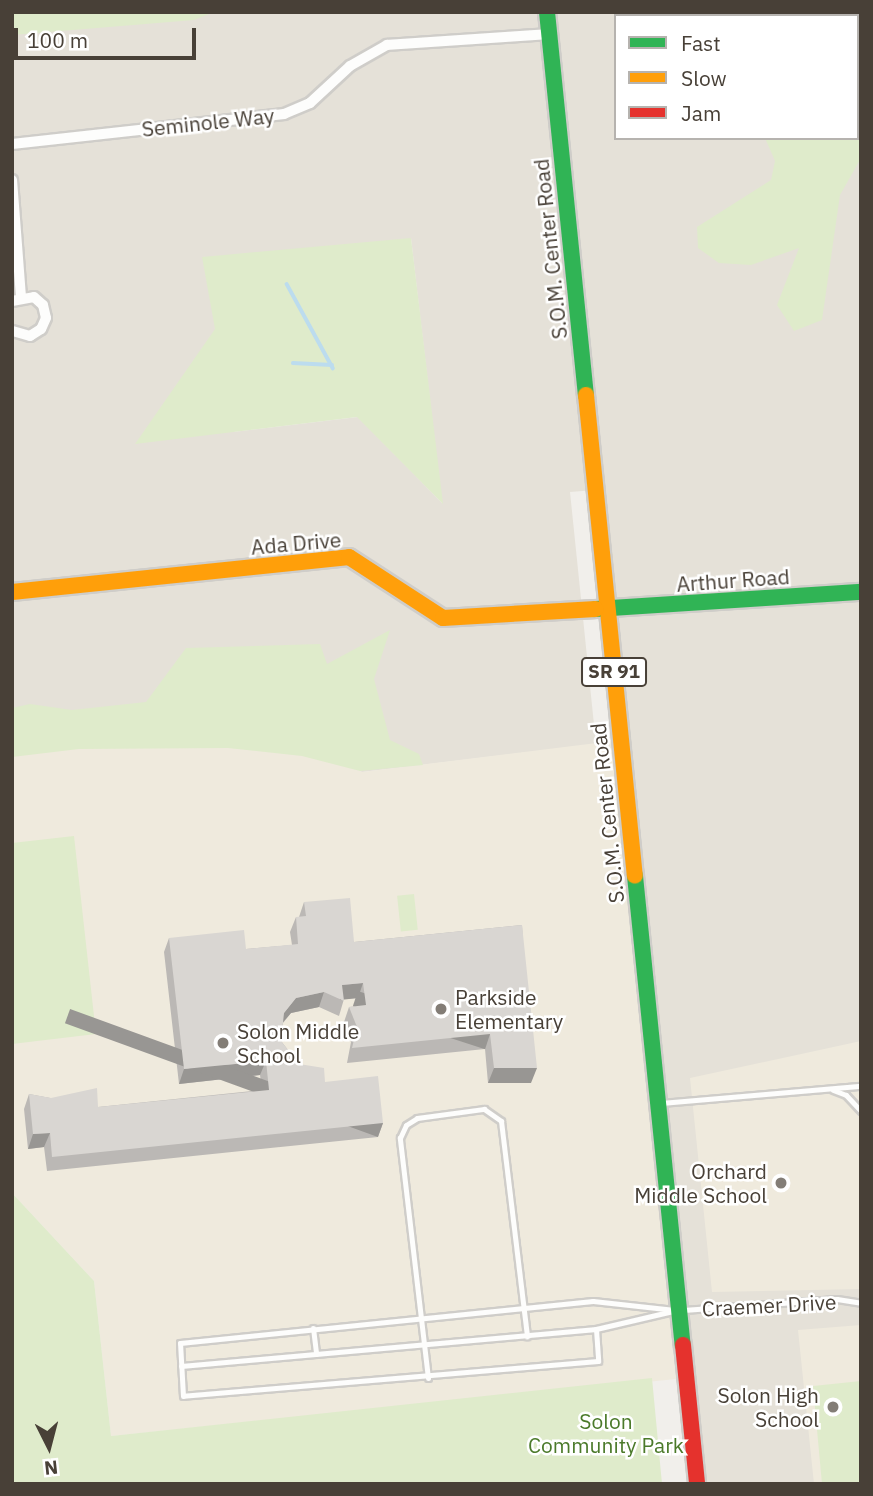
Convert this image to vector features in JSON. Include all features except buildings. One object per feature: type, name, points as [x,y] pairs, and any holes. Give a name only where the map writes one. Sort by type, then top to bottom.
[{"type":"main road","name":"S.O.M. Center Road","points":[[547,12],[697,1484]]},
{"type":"main road","name":"Ada Drive","points":[[12,592],[349,557],[443,618],[590,608],[608,611]]},
{"type":"main road","name":"Arthur Road","points":[[608,611],[861,592]]},
{"type":"street","name":"Seminole Way","points":[[12,144],[284,114],[310,103],[350,66],[387,45],[549,34]]},
{"type":"street","points":[[12,180],[17,298],[39,300],[46,311],[45,324],[30,336],[12,331]]},
{"type":"lane","points":[[658,1103],[861,1086]]},
{"type":"lane","points":[[830,1088],[846,1096],[861,1111]]},
{"type":"lane","points":[[428,1378],[400,1138],[406,1125],[417,1118],[484,1109],[501,1121],[527,1336]]},
{"type":"lane","name":"Craemer Drive","points":[[678,1310],[837,1299],[861,1303]]},
{"type":"lane","points":[[596,1329],[598,1361],[194,1398],[183,1396],[180,1343],[593,1301],[678,1310]]},
{"type":"lane","points":[[181,1366],[596,1329],[678,1310]]},
{"type":"lane","points":[[313,1328],[316,1354]]},
{"type":"shaded area","points":[[12,12],[861,12],[861,1484],[697,1484],[595,490],[570,492],[596,744],[362,772],[262,721],[12,749]],"holes":[[[411,238],[442,503],[358,417],[233,432]]]},
{"type":"shaded area","points":[[262,721],[362,772],[621,740],[686,1378],[111,1436],[94,1281],[12,1193],[12,749]]},
{"type":"shaded area","name":"Orchard Middle School","points":[[861,1041],[861,1289],[712,1292],[690,1078]]},
{"type":"shaded area","name":"Solon High School","points":[[861,1325],[861,1484],[814,1484],[798,1330]]},
{"type":"green space","points":[[12,12],[214,12],[194,20],[12,35]]},
{"type":"green space","points":[[734,12],[800,12],[800,14]]},
{"type":"green space","points":[[859,136],[861,158],[840,195],[822,320],[794,331],[777,305],[799,248],[751,265],[719,263],[698,248],[697,227],[771,180],[775,161],[766,140],[859,140]]},
{"type":"green space","points":[[411,238],[443,504],[357,417],[135,444],[215,329],[202,257]]},
{"type":"green space","points":[[390,630],[374,679],[390,740],[419,754],[423,765],[360,771],[302,756],[228,748],[79,749],[12,757],[12,708],[30,704],[72,710],[146,702],[186,648],[320,644],[327,664]]},
{"type":"green space","points":[[74,836],[96,1034],[12,1044],[12,843]]},
{"type":"green space","points":[[414,894],[418,930],[401,932],[397,896]]},
{"type":"green space","name":"Solon Community Park","points":[[12,1193],[94,1281],[111,1436],[652,1378],[662,1484],[12,1484]]},
{"type":"green space","points":[[861,1381],[861,1484],[822,1484],[813,1386]]},
{"type":"waterway","points":[[287,284],[333,368]]},
{"type":"waterway","points":[[293,363],[332,365]]},
{"type":"traffic: fast","points":[[547,12],[586,395]]},
{"type":"traffic: fast","points":[[596,609],[861,592]]},
{"type":"traffic: fast","points":[[635,876],[683,1345]]},
{"type":"traffic: slow","points":[[586,395],[635,876]]},
{"type":"traffic: slow","points":[[12,592],[349,557],[443,618],[596,609]]},
{"type":"traffic: jam","points":[[683,1345],[697,1484]]},
{"type":"place","name":"Parkside Elementary","points":[[441,1009]]},
{"type":"place","name":"Solon Middle School","points":[[223,1043]]},
{"type":"place","name":"Orchard Middle School","points":[[781,1183]]},
{"type":"place","name":"Solon High School","points":[[833,1407]]}]
